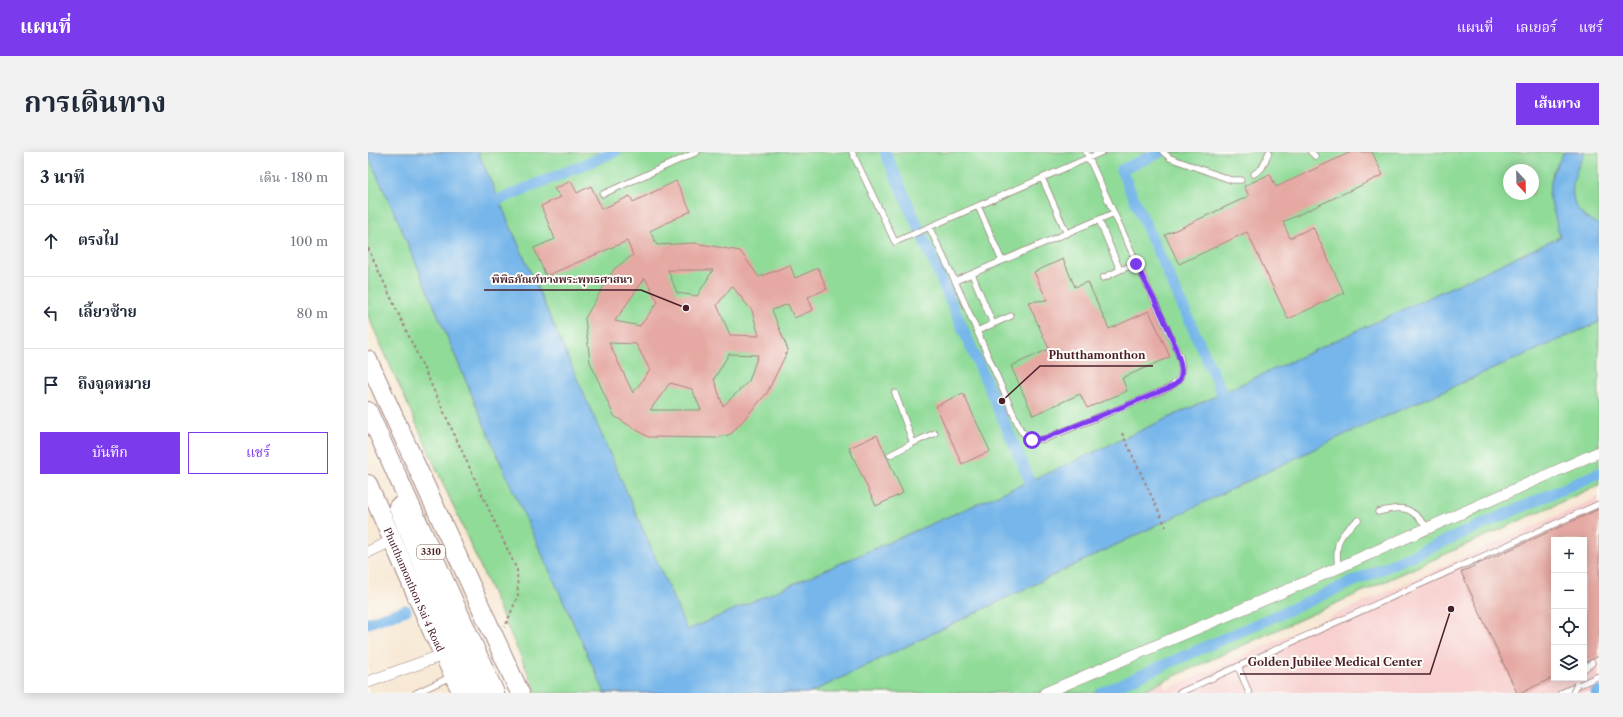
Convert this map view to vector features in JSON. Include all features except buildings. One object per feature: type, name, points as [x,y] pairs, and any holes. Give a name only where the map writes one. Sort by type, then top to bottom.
[{"type":"main road","points":[[368,360],[520,693]]},
{"type":"main road","name":"3310","points":[[368,411],[495,693]]},
{"type":"main road","points":[[368,434],[477,693]]},
{"type":"main road","name":"Phutthamonthon Sai 4 Road","points":[[368,484],[432,631],[462,693]]},
{"type":"main road","points":[[432,631],[437,657],[448,686]]},
{"type":"street","points":[[1045,693],[1338,568],[1599,452]]},
{"type":"street","points":[[368,552],[393,540]]},
{"type":"street","points":[[368,682],[437,657]]},
{"type":"lane","points":[[603,194],[698,152]]},
{"type":"lane","points":[[852,152],[895,242],[1042,178],[1087,155],[1102,152]]},
{"type":"lane","points":[[1254,174],[1262,168],[1269,152]]},
{"type":"lane","points":[[1163,153],[1170,158],[1231,180],[1241,180]]},
{"type":"lane","points":[[929,228],[956,281],[1021,431],[1032,440],[1045,438],[1169,388],[1178,382],[1182,375],[1180,357],[1087,155]]},
{"type":"lane","points":[[1042,178],[1067,234]]},
{"type":"lane","points":[[978,206],[1002,261]]},
{"type":"lane","points":[[956,281],[1114,213]]},
{"type":"lane","points":[[1099,220],[1120,270]]},
{"type":"lane","points":[[1103,278],[1136,264]]},
{"type":"lane","points":[[972,274],[992,324]]},
{"type":"lane","points":[[977,331],[1011,316]]},
{"type":"lane","points":[[896,393],[913,443]]},
{"type":"lane","points":[[890,454],[935,433]]},
{"type":"lane","points":[[1180,693],[1599,504]]},
{"type":"lane","points":[[1378,512],[1391,508],[1406,509],[1415,512],[1428,528]]},
{"type":"lane","points":[[1338,568],[1336,551],[1340,538],[1348,528],[1358,520]]},
{"type":"lane","points":[[1587,667],[1592,663]]},
{"type":"lane","points":[[1238,666],[1249,693]]},
{"type":"lane","points":[[1562,693],[1599,676]]},
{"type":"lane","points":[[1573,693],[1578,681]]},
{"type":"lane","points":[[416,693],[448,686]]},
{"type":"path","points":[[368,248],[516,570],[518,595],[511,615],[497,642]]},
{"type":"path","points":[[1122,433],[1166,527]]},
{"type":"shaded area","points":[[1599,497],[1599,693],[1137,693],[1162,682],[1166,690]]},
{"type":"green space","points":[[368,152],[1599,152],[1599,485],[1137,693],[537,693],[368,316]]},
{"type":"water","points":[[368,152],[478,152],[687,630],[1053,471],[1560,237],[1549,194],[1553,172],[1564,152],[1585,152],[1575,176],[1573,192],[1577,208],[1585,216],[1599,225],[1599,322],[1335,439],[810,693],[605,693],[501,464],[396,216],[368,156]]},
{"type":"waterway","points":[[498,200],[615,152]]},
{"type":"waterway","points":[[885,152],[1030,481]]},
{"type":"waterway","points":[[1161,152],[1121,170],[1222,393]]},
{"type":"waterway","points":[[1101,693],[1599,473]]},
{"type":"waterway","points":[[368,623],[406,610]]},
{"type":"place","name":"พิพิธภัณฑ์ทางพระพุทธศาสนา","points":[[686,308]]},
{"type":"place","name":"Phutthamonthon","points":[[1002,401]]},
{"type":"place","name":"Golden Jubilee Medical Center","points":[[1451,609]]},
{"type":"route","points":[[1032,440],[1045,438],[1169,388],[1178,382],[1182,375],[1180,357],[1136,264]]}]
